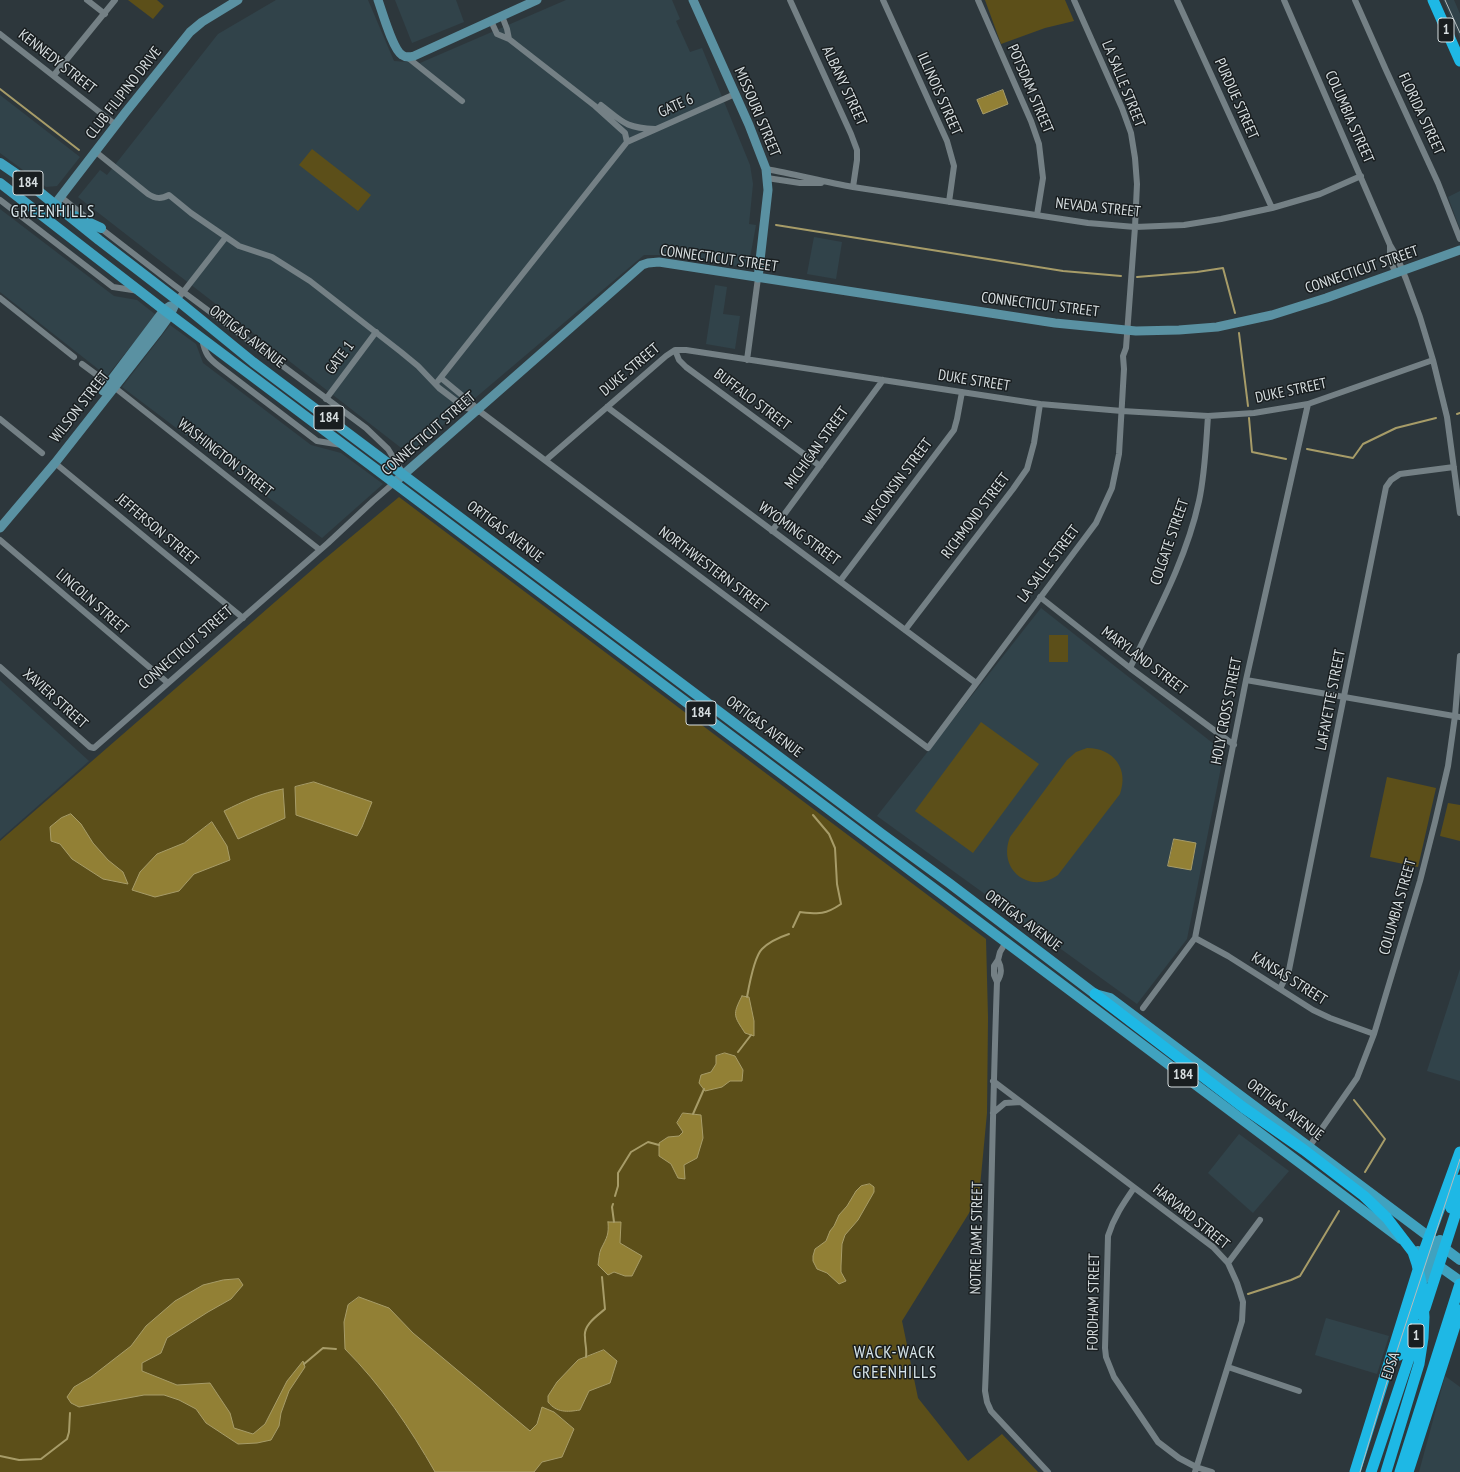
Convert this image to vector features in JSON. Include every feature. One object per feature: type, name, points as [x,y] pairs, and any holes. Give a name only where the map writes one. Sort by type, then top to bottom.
[{"type":"highway","name":"1","points":[[1433,0],[1460,61]]},
{"type":"highway","points":[[1095,994],[1127,1020],[1244,1108],[1304,1150],[1359,1192],[1387,1218],[1413,1252],[1422,1287],[1424,1317],[1423,1338],[1419,1364],[1386,1472]]},
{"type":"highway","name":"1","points":[[1436,1241],[1460,1152]]},
{"type":"highway","name":"1","points":[[1362,1472],[1429,1259],[1460,1180]]},
{"type":"highway","name":"EDSA","points":[[1371,1472],[1460,1200]]},
{"type":"highway","points":[[1395,1235],[1404,1246],[1410,1258],[1413,1271],[1413,1285]]},
{"type":"highway","name":"1","points":[[1355,1472],[1413,1285],[1429,1259]]},
{"type":"highway","name":"1","points":[[1398,1357],[1396,1354],[1424,1278]]},
{"type":"highway","name":"1","points":[[1400,1472],[1460,1282]]},
{"type":"highway","name":"1","points":[[1408,1472],[1437,1381],[1456,1331],[1460,1310]]},
{"type":"highway","points":[[1398,1357],[1411,1354],[1423,1357],[1432,1366],[1437,1381]]},
{"type":"main road","name":"ORTIGAS AVENUE","points":[[0,163],[58,201],[68,216],[181,296],[254,362],[404,475],[1095,994],[1110,998],[1460,1260]]},
{"type":"main road","name":"ORTIGAS AVENUE","points":[[0,183],[167,313],[395,482],[1395,1235],[1460,1282]]},
{"type":"main road","points":[[68,216],[77,216],[100,228]]},
{"type":"main road","points":[[1224,1106],[1226,1096],[1235,1092]]},
{"type":"main road","points":[[1233,1113],[1242,1110],[1245,1105],[1245,1099]]},
{"type":"main road","points":[[1248,1124],[1252,1112],[1259,1109]]},
{"type":"main road","name":"1","points":[[1424,1278],[1429,1259]]},
{"type":"street","points":[[87,0],[105,14]]},
{"type":"street","points":[[54,76],[115,0]]},
{"type":"street","name":"CLUB FILIPINO DRIVE","points":[[45,218],[190,32],[202,22],[238,0]]},
{"type":"street","points":[[378,0],[394,43],[401,55],[407,57],[462,101]]},
{"type":"street","points":[[407,57],[418,54],[537,0]]},
{"type":"street","name":"MISSOURI STREET","points":[[693,0],[735,94],[766,173],[768,190],[747,360]]},
{"type":"street","name":"ALBANY STREET","points":[[790,0],[857,150],[853,187]]},
{"type":"street","name":"ILLINOIS STREET","points":[[883,0],[947,141],[954,166],[949,202]]},
{"type":"street","name":"POTSDAM STREET","points":[[978,0],[1031,121],[1039,144],[1043,178],[1037,215]]},
{"type":"street","name":"LA SALLE STREET","points":[[928,748],[1096,524],[1112,488],[1119,454],[1124,369],[1123,356],[1126,348],[1128,330],[1135,227],[1137,184],[1135,158],[1131,133],[1122,108],[1074,0]]},
{"type":"street","name":"PURDUE STREET","points":[[1177,0],[1272,208]]},
{"type":"street","name":"COLUMBIA STREET","points":[[1284,0],[1390,245],[1397,256],[1399,273],[1420,317],[1433,360],[1447,417],[1460,513]]},
{"type":"street","name":"FLORIDA STREET","points":[[1355,0],[1438,182],[1460,240]]},
{"type":"street","points":[[502,16],[510,39]]},
{"type":"street","points":[[436,384],[627,142],[625,133],[600,110],[510,39],[497,34],[491,21]]},
{"type":"street","name":"KENNEDY STREET","points":[[0,34],[116,125]]},
{"type":"street","points":[[418,54],[418,61],[425,72]]},
{"type":"street","name":"GATE 6","points":[[627,142],[735,94]]},
{"type":"street","points":[[601,105],[627,125],[638,128],[656,129]]},
{"type":"street","points":[[96,152],[148,194],[158,198],[163,198],[169,195],[191,213],[239,246],[272,257],[310,281],[418,366],[436,384],[464,407],[478,411]]},
{"type":"street","name":"NEVADA STREET","points":[[766,173],[801,175],[853,187],[949,202],[1088,223],[1135,227],[1184,224],[1221,219],[1272,208],[1320,194],[1361,176]]},
{"type":"street","points":[[0,200],[113,287],[140,291]]},
{"type":"street","points":[[58,201],[100,228],[181,296],[326,399],[372,434],[388,449],[404,475]]},
{"type":"street","points":[[181,296],[226,237]]},
{"type":"street","name":"CONNECTICUT STREET","points":[[94,748],[642,265],[659,262],[1056,323],[1128,330],[1179,330],[1237,323],[1272,315],[1399,273],[1460,250]]},
{"type":"street","name":"WILSON STREET","points":[[0,528],[55,463],[111,386],[181,296]]},
{"type":"street","points":[[0,298],[74,357]]},
{"type":"street","name":"WILSON STREET","points":[[0,520],[157,333],[167,313]]},
{"type":"street","name":"GATE 1","points":[[326,399],[376,332]]},
{"type":"street","name":"DUKE STREET","points":[[546,460],[666,356],[675,350],[686,350],[1040,404],[1122,412],[1208,416],[1254,413],[1308,404],[1433,360]]},
{"type":"street","name":"BUFFALO STREET","points":[[675,350],[679,360],[686,367],[820,466]]},
{"type":"street","name":"WASHINGTON STREET","points":[[82,364],[320,550]]},
{"type":"street","points":[[441,378],[478,411]]},
{"type":"street","name":"MICHIGAN STREET","points":[[772,531],[883,380]]},
{"type":"street","name":"WISCONSIN STREET","points":[[840,581],[954,430],[962,392]]},
{"type":"street","name":"RICHMOND STREET","points":[[905,630],[1013,489],[1027,468],[1034,443],[1040,404]]},
{"type":"street","name":"HOLY CROSS STREET","points":[[1143,1008],[1195,938],[1246,680],[1308,404]]},
{"type":"street","name":"WYOMING STREET","points":[[607,407],[976,683]]},
{"type":"street","name":"NORTHWESTERN STREET","points":[[478,411],[546,460],[928,748]]},
{"type":"street","name":"COLGATE STREET","points":[[1130,668],[1167,591],[1190,534],[1199,501],[1205,456],[1208,416]]},
{"type":"street","points":[[0,419],[42,454]]},
{"type":"street","name":"JEFFERSON STREET","points":[[55,463],[243,618]]},
{"type":"street","name":"LAFAYETTE STREET","points":[[1280,989],[1289,970],[1386,487],[1391,480],[1400,474],[1454,467]]},
{"type":"street","name":"LINCOLN STREET","points":[[0,540],[168,683]]},
{"type":"street","name":"MARYLAND STREET","points":[[1040,598],[1130,668],[1234,745]]},
{"type":"street","name":"COLUMBIA STREET","points":[[1309,1147],[1357,1078],[1374,1034],[1420,880],[1448,766],[1458,717],[1460,656]]},
{"type":"street","name":"XAVIER STREET","points":[[0,667],[90,747],[94,748]]},
{"type":"street","points":[[1246,680],[1458,717]]},
{"type":"street","name":"KANSAS STREET","points":[[1195,938],[1228,956],[1322,1014],[1374,1034]]},
{"type":"street","name":"NOTRE DAME STREET","points":[[1006,942],[994,966],[994,975],[997,982],[990,1278],[985,1391],[987,1402],[991,1411],[1048,1472]]},
{"type":"street","name":"HARVARD STREET","points":[[994,1081],[1190,1229],[1213,1247],[1228,1264],[1237,1283],[1243,1302],[1242,1321],[1195,1470]]},
{"type":"street","points":[[993,1113],[1005,1103],[1021,1102]]},
{"type":"street","name":"FORDHAM STREET","points":[[1134,1188],[1112,1222],[1108,1236],[1104,1328],[1106,1357],[1114,1377],[1158,1442],[1195,1470],[1212,1472]]},
{"type":"street","points":[[1228,1264],[1260,1220]]},
{"type":"street","points":[[1228,1367],[1299,1391]]},
{"type":"shaded area","points":[[128,0],[157,0],[164,6],[153,19]]},
{"type":"shaded area","points":[[276,0],[368,0],[394,61],[420,63],[566,0],[672,0],[680,19],[676,21],[690,52],[702,48],[750,165],[753,184],[749,224],[756,225],[749,263],[744,267],[664,255],[644,255],[409,454],[78,197],[100,170],[107,175],[218,34]]},
{"type":"shaded area","points":[[395,0],[456,0],[464,22],[412,43]]},
{"type":"shaded area","points":[[985,0],[1065,0],[1074,21],[1045,28],[1001,44]]},
{"type":"shaded area","points":[[1443,0],[1454,0],[1460,14],[1460,39]]},
{"type":"shaded area","points":[[1003,90],[1008,104],[983,114],[977,100]]},
{"type":"shaded area","points":[[0,95],[80,157],[57,186],[46,187],[0,153]]},
{"type":"shaded area","points":[[312,149],[371,195],[358,211],[299,165]]},
{"type":"shaded area","points":[[1460,191],[1460,229],[1448,197]]},
{"type":"shaded area","points":[[0,209],[114,296],[137,300],[156,315],[107,376],[0,292]]},
{"type":"shaded area","points":[[814,237],[842,242],[836,279],[807,274]]},
{"type":"shaded area","points":[[715,285],[727,287],[723,314],[740,316],[735,349],[706,344]]},
{"type":"shaded area","points":[[170,325],[196,344],[203,363],[311,445],[341,453],[383,484],[322,538],[122,387]]},
{"type":"shaded area","points":[[399,497],[986,939],[988,1018],[987,1113],[979,1197],[902,1321],[918,1398],[968,1461],[1002,1434],[1038,1472],[0,1472],[0,841],[321,562]]},
{"type":"shaded area","points":[[1041,608],[1224,752],[1187,939],[1137,1004],[877,816]]},
{"type":"shaded area","points":[[1049,635],[1068,635],[1068,662],[1049,662]]},
{"type":"shaded area","points":[[0,680],[89,761],[0,839]]},
{"type":"shaded area","points":[[981,722],[1039,764],[973,853],[915,811]]},
{"type":"shaded area","points":[[1087,748],[1105,752],[1112,756],[1117,762],[1121,768],[1122,776],[1120,794],[1058,875],[1047,880],[1037,882],[1027,880],[1019,876],[1012,869],[1008,860],[1007,849],[1010,837],[1067,760],[1076,752]]},
{"type":"shaded area","points":[[1387,777],[1436,788],[1418,867],[1370,857]]},
{"type":"shaded area","points":[[314,782],[372,802],[357,836],[296,815],[295,787]]},
{"type":"shaded area","points":[[283,789],[285,818],[238,839],[224,811],[253,798]]},
{"type":"shaded area","points":[[1448,803],[1460,805],[1460,841],[1440,836]]},
{"type":"shaded area","points":[[71,814],[81,824],[93,843],[108,860],[123,872],[128,884],[103,879],[72,859],[60,844],[51,841],[50,827],[61,818]]},
{"type":"shaded area","points":[[212,822],[227,846],[230,860],[194,874],[179,891],[155,897],[132,890],[140,872],[157,854],[184,843]]},
{"type":"shaded area","points":[[1174,839],[1196,843],[1191,870],[1168,866]]},
{"type":"shaded area","points":[[1460,969],[1460,1081],[1427,1071]]},
{"type":"shaded area","points":[[742,996],[749,997],[754,1021],[754,1036],[745,1033],[738,1023],[736,1012]]},
{"type":"shaded area","points":[[725,1053],[735,1056],[743,1070],[742,1081],[730,1081],[722,1087],[705,1091],[699,1083],[701,1075],[711,1072],[716,1064],[716,1056]]},
{"type":"shaded area","points":[[683,1113],[701,1115],[703,1138],[697,1158],[684,1165],[685,1179],[678,1178],[671,1164],[659,1156],[659,1143],[668,1137],[679,1136],[683,1132],[677,1123]]},
{"type":"shaded area","points":[[1239,1134],[1289,1171],[1253,1213],[1208,1173]]},
{"type":"shaded area","points":[[870,1184],[874,1187],[874,1192],[858,1220],[845,1235],[842,1244],[841,1272],[846,1281],[839,1284],[827,1273],[817,1269],[813,1261],[815,1249],[826,1241],[839,1215],[847,1206],[856,1191],[861,1186]]},
{"type":"shaded area","points":[[608,1222],[621,1222],[620,1243],[642,1256],[632,1276],[625,1276],[614,1272],[608,1275],[598,1265],[600,1251],[608,1233]]},
{"type":"shaded area","points":[[239,1279],[243,1285],[231,1299],[167,1338],[161,1353],[142,1363],[142,1371],[177,1385],[210,1383],[230,1413],[234,1428],[253,1434],[265,1424],[287,1381],[303,1361],[305,1367],[289,1391],[281,1413],[279,1426],[271,1440],[257,1443],[238,1444],[206,1423],[196,1409],[179,1400],[164,1395],[144,1395],[79,1407],[71,1403],[67,1397],[74,1387],[91,1377],[131,1346],[146,1326],[175,1301],[203,1285],[223,1280]]},
{"type":"shaded area","points":[[359,1297],[389,1308],[413,1333],[530,1431],[537,1424],[542,1407],[554,1412],[574,1429],[562,1457],[542,1462],[534,1472],[435,1472],[415,1439],[383,1392],[345,1349],[344,1322],[348,1305]]},
{"type":"shaded area","points":[[1326,1318],[1389,1336],[1377,1374],[1315,1355]]},
{"type":"shaded area","points":[[604,1350],[617,1361],[610,1383],[589,1391],[580,1410],[562,1411],[551,1406],[548,1402],[548,1396],[557,1382],[578,1360]]},
{"type":"shaded area","points":[[1445,1376],[1460,1387],[1460,1472],[1419,1472]]},
{"type":"waterway","points":[[0,89],[79,150]]},
{"type":"waterway","points":[[776,225],[1063,271],[1121,276]]},
{"type":"waterway","points":[[1137,277],[1197,272],[1223,268],[1235,313]]},
{"type":"waterway","points":[[1239,333],[1248,406]]},
{"type":"waterway","points":[[1249,418],[1252,452],[1286,459]]},
{"type":"waterway","points":[[1307,449],[1353,458],[1363,444],[1396,428],[1436,418]]},
{"type":"waterway","points":[[793,927],[800,912],[822,913],[841,904],[837,884],[835,848],[829,834],[813,815]]},
{"type":"waterway","points":[[747,997],[752,972],[759,953],[771,942],[789,934]]},
{"type":"waterway","points":[[738,1052],[751,1035]]},
{"type":"waterway","points":[[693,1114],[704,1089]]},
{"type":"waterway","points":[[1354,1100],[1385,1139],[1365,1172]]},
{"type":"waterway","points":[[615,1196],[618,1186],[618,1173],[631,1152],[648,1142],[659,1145]]},
{"type":"waterway","points":[[613,1204],[614,1222]]},
{"type":"waterway","points":[[1248,1294],[1300,1276],[1339,1211]]},
{"type":"waterway","points":[[586,1357],[586,1329],[591,1321],[605,1309],[602,1277]]},
{"type":"waterway","points":[[304,1364],[323,1348],[336,1349]]},
{"type":"waterway","points":[[0,1456],[19,1460],[41,1459],[67,1439],[70,1413]]},
{"type":"tram line","points":[[1445,0],[1460,33]]},
{"type":"tram line","points":[[1360,1472],[1389,1375],[1460,1159]]},
{"type":"district","name":"GREENHILLS","points":[[53,212]]},
{"type":"district","name":"WACK-WACK GREENHILLS","points":[[895,1363]]}]
